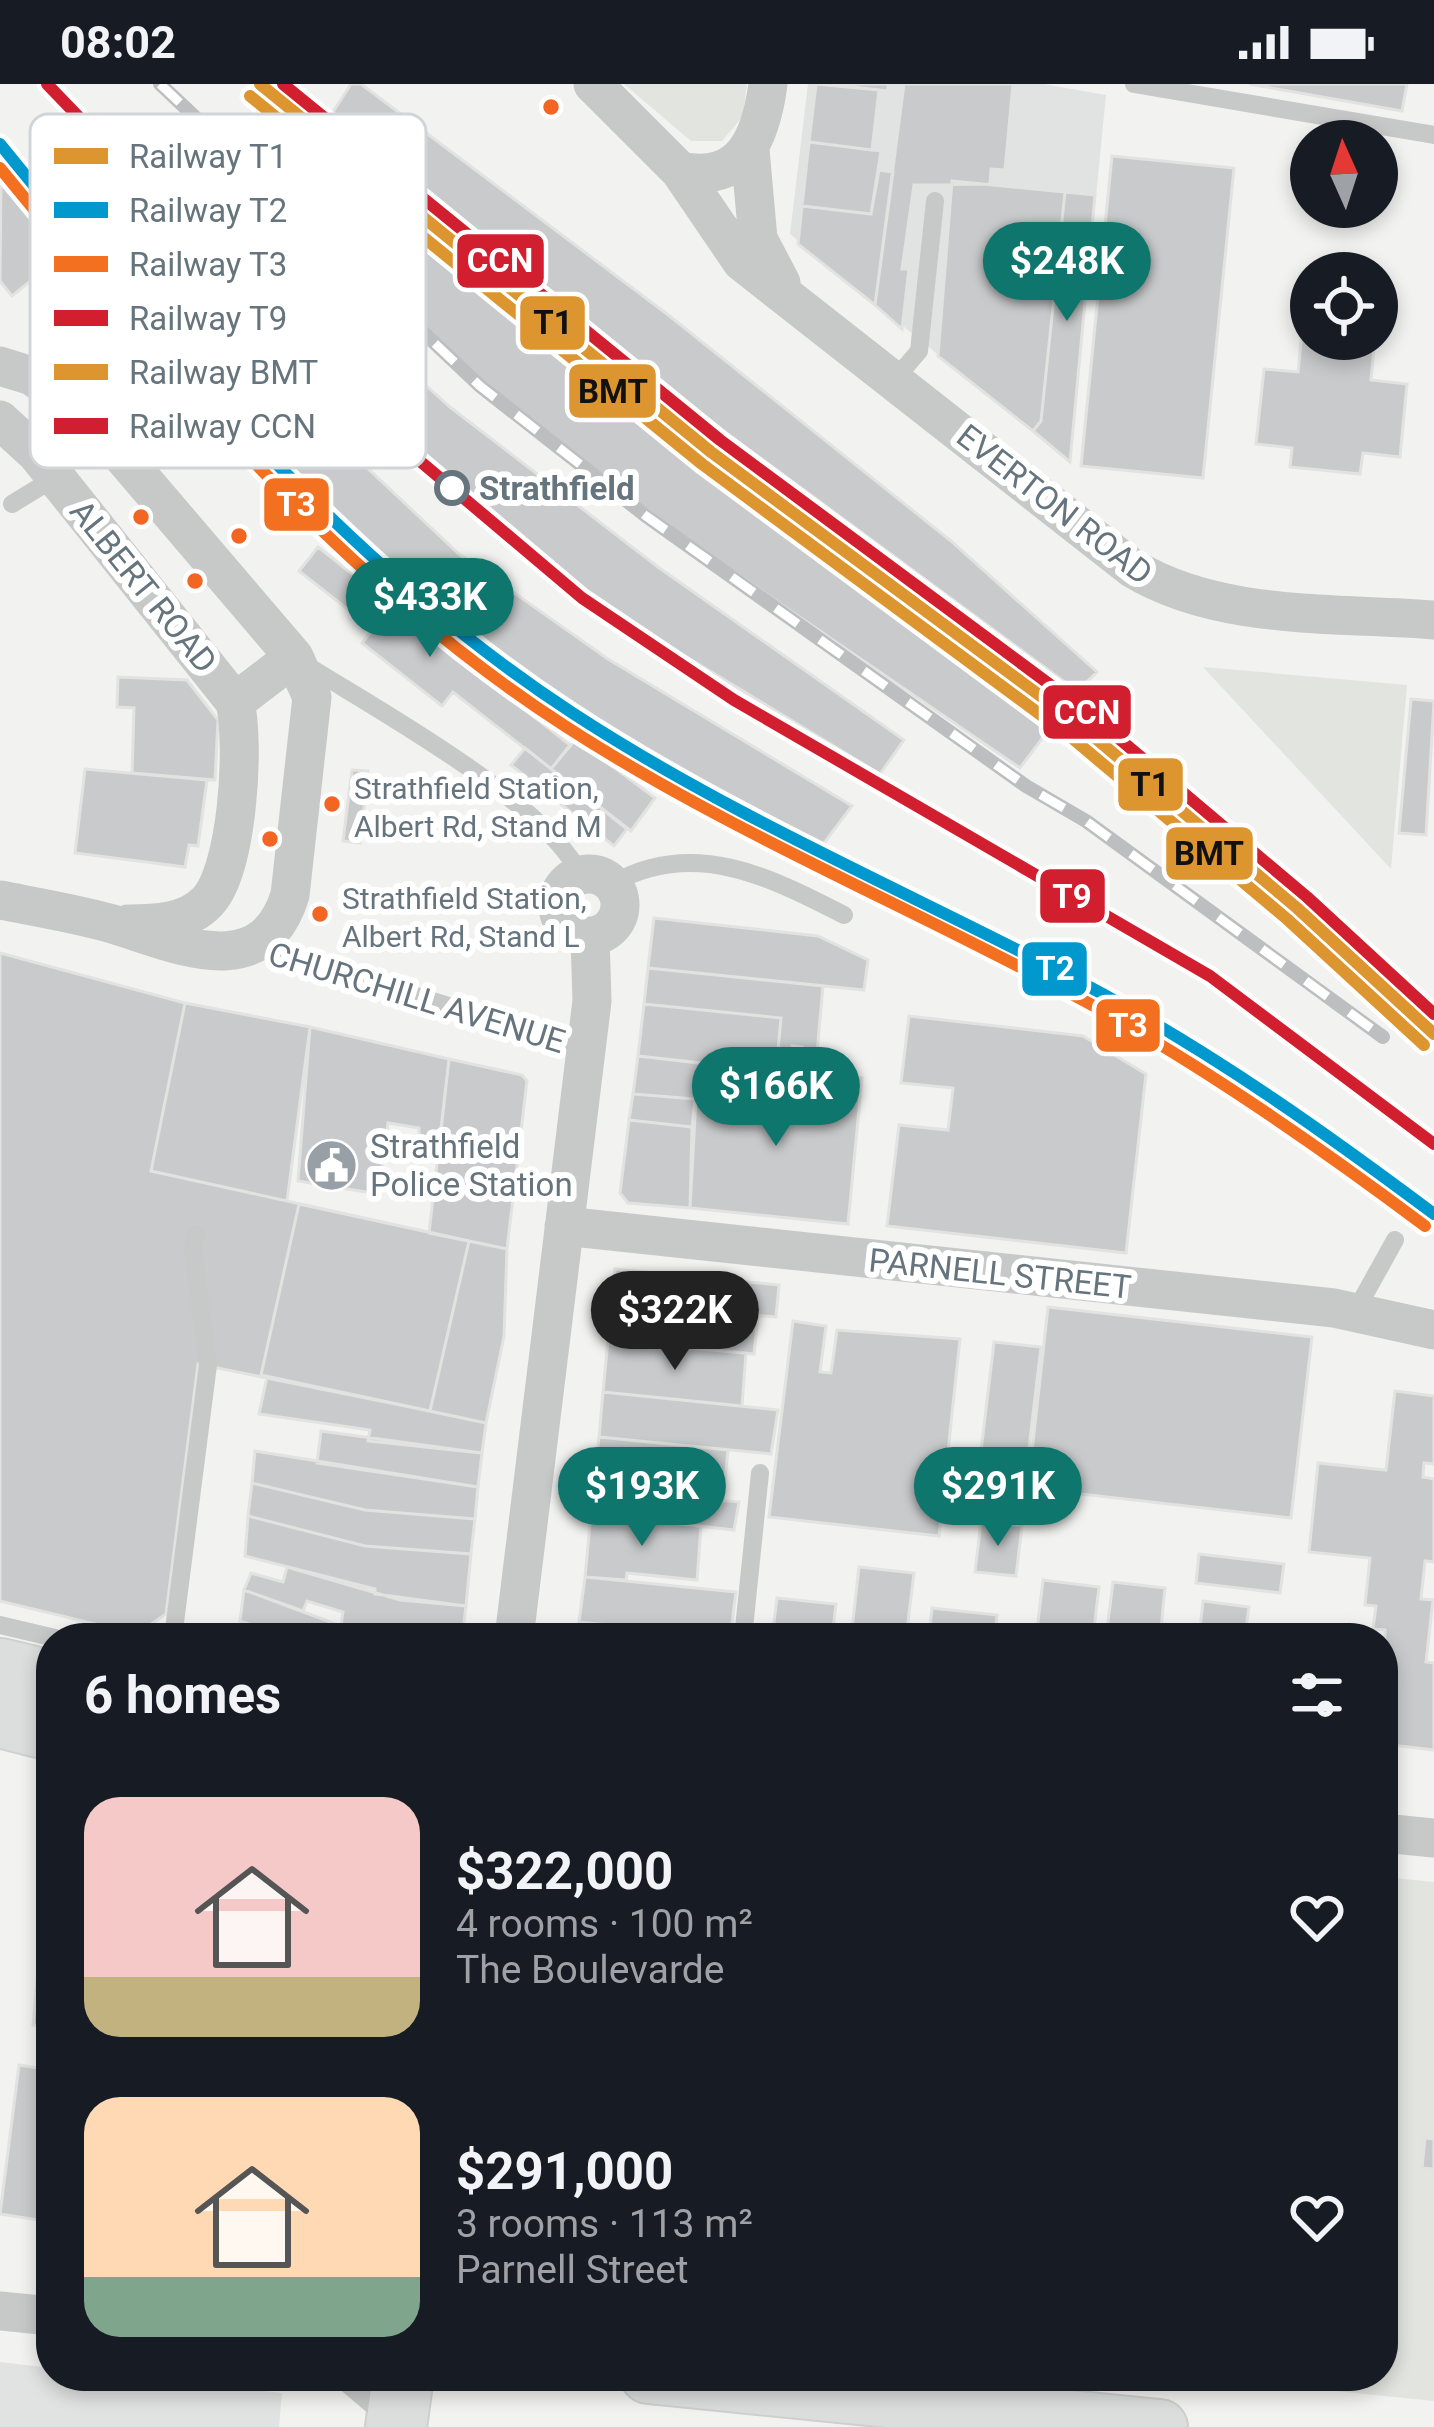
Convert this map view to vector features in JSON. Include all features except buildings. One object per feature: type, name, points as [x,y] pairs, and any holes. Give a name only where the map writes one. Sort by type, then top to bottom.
[{"type":"main road","points":[[0,1669],[36,1677]]},
{"type":"main road","points":[[0,1718],[36,1726]]},
{"type":"main road","points":[[395,2427],[401,2391]]},
{"type":"main road","points":[[824,2391],[1160,2427]]},
{"type":"street","name":"EVERTON ROAD","points":[[592,84],[680,171],[742,262],[1162,586],[1243,606],[1434,620]]},
{"type":"street","points":[[768,84],[750,151],[758,239],[788,295]]},
{"type":"street","points":[[680,171],[725,170],[750,151]]},
{"type":"street","name":"ALBERT ROAD","points":[[0,366],[30,375]]},
{"type":"street","name":"ALBERT ROAD","points":[[0,420],[30,451]]},
{"type":"street","name":"ALBERT ROAD","points":[[47,468],[235,702]]},
{"type":"street","name":"ALBERT ROAD","points":[[133,468],[294,658]]},
{"type":"street","points":[[0,900],[110,923],[170,946],[213,950],[250,945],[284,915],[290,895],[312,697],[294,658],[235,702],[241,747],[222,879],[208,902],[190,914],[158,923],[110,923]]},
{"type":"street","points":[[516,1623],[594,977],[590,936],[616,922],[620,902],[596,880]]},
{"type":"street","name":"PARNELL STREET","points":[[564,1226],[1355,1312],[1434,1330]]},
{"type":"street","points":[[1398,1834],[1434,1838]]},
{"type":"street","points":[[0,2311],[36,2315]]},
{"type":"lane","points":[[1134,84],[1434,135]]},
{"type":"lane","points":[[895,380],[919,351],[935,201]]},
{"type":"lane","points":[[12,505],[56,477]]},
{"type":"lane","name":"ALBERT ROAD","points":[[294,658],[507,799],[596,880]]},
{"type":"lane","points":[[596,880],[668,862],[717,862],[784,884],[844,915]]},
{"type":"lane","name":"CHURCHILL AVENUE","points":[[250,945],[585,1048]]},
{"type":"lane","points":[[176,1623],[208,1365],[193,1249],[196,1234]]},
{"type":"lane","points":[[1355,1312],[1395,1240]]},
{"type":"lane","points":[[745,1623],[760,1473]]},
{"type":"lane","points":[[0,1625],[36,1634]]},
{"type":"lane","points":[[355,2391],[395,2427]]},
{"type":"shaded area","points":[[624,84],[747,84],[743,116],[722,141],[691,141]]},
{"type":"shaded area","points":[[808,84],[1044,84],[1106,95],[1070,462],[790,234]]},
{"type":"shaded area","points":[[1203,667],[1407,685],[1391,869]]},
{"type":"shaded area","points":[[1398,1878],[1434,1882],[1434,2401],[1334,2391],[1398,2391]]},
{"type":"shaded area","points":[[0,2362],[36,2366],[36,2391],[282,2393],[279,2427],[0,2427]]},
{"type":"railway","points":[[44,84],[68,107]]},
{"type":"railway","points":[[160,84],[192,114]]},
{"type":"railway","points":[[426,335],[480,386],[646,516],[1026,786],[1086,821],[1383,1037]]},
{"type":"rail line","name":"T9","points":[[47,84],[76,114]]},
{"type":"rail line","name":"T1","points":[[260,84],[297,114]]},
{"type":"rail line","name":"CCN","points":[[283,84],[320,114]]},
{"type":"rail line","name":"BMT","points":[[250,96],[272,114]]},
{"type":"rail line","name":"T2","points":[[0,144],[30,180]]},
{"type":"rail line","name":"T3","points":[[0,168],[30,204]]},
{"type":"rail line","name":"CCN","points":[[426,200],[720,440],[1091,715],[1307,897],[1434,1014]]},
{"type":"rail line","name":"T1","points":[[426,219],[711,452],[1081,726],[1297,908],[1434,1034]]},
{"type":"rail line","name":"BMT","points":[[426,239],[702,464],[1072,738],[1287,919],[1424,1045]]},
{"type":"rail line","name":"T9","points":[[426,466],[582,598],[734,700],[1210,976],[1434,1144]]},
{"type":"rail line","name":"T3","points":[[259,468],[405,606],[565,726],[696,803],[1143,1034],[1267,1113],[1425,1226]]},
{"type":"rail line","name":"T2","points":[[282,468],[410,590],[571,712],[700,789],[1035,958],[1188,1043],[1434,1214]]},
{"type":"place","name":"Strathfield","points":[[452,488]]},
{"type":"place","name":"Strathfield Station, Albert Rd, Stand M","points":[[332,804]]},
{"type":"place","name":"Strathfield Station, Albert Rd, Stand L","points":[[320,914]]},
{"type":"place","name":"Strathfield Police Station","points":[[331,1165]]}]
